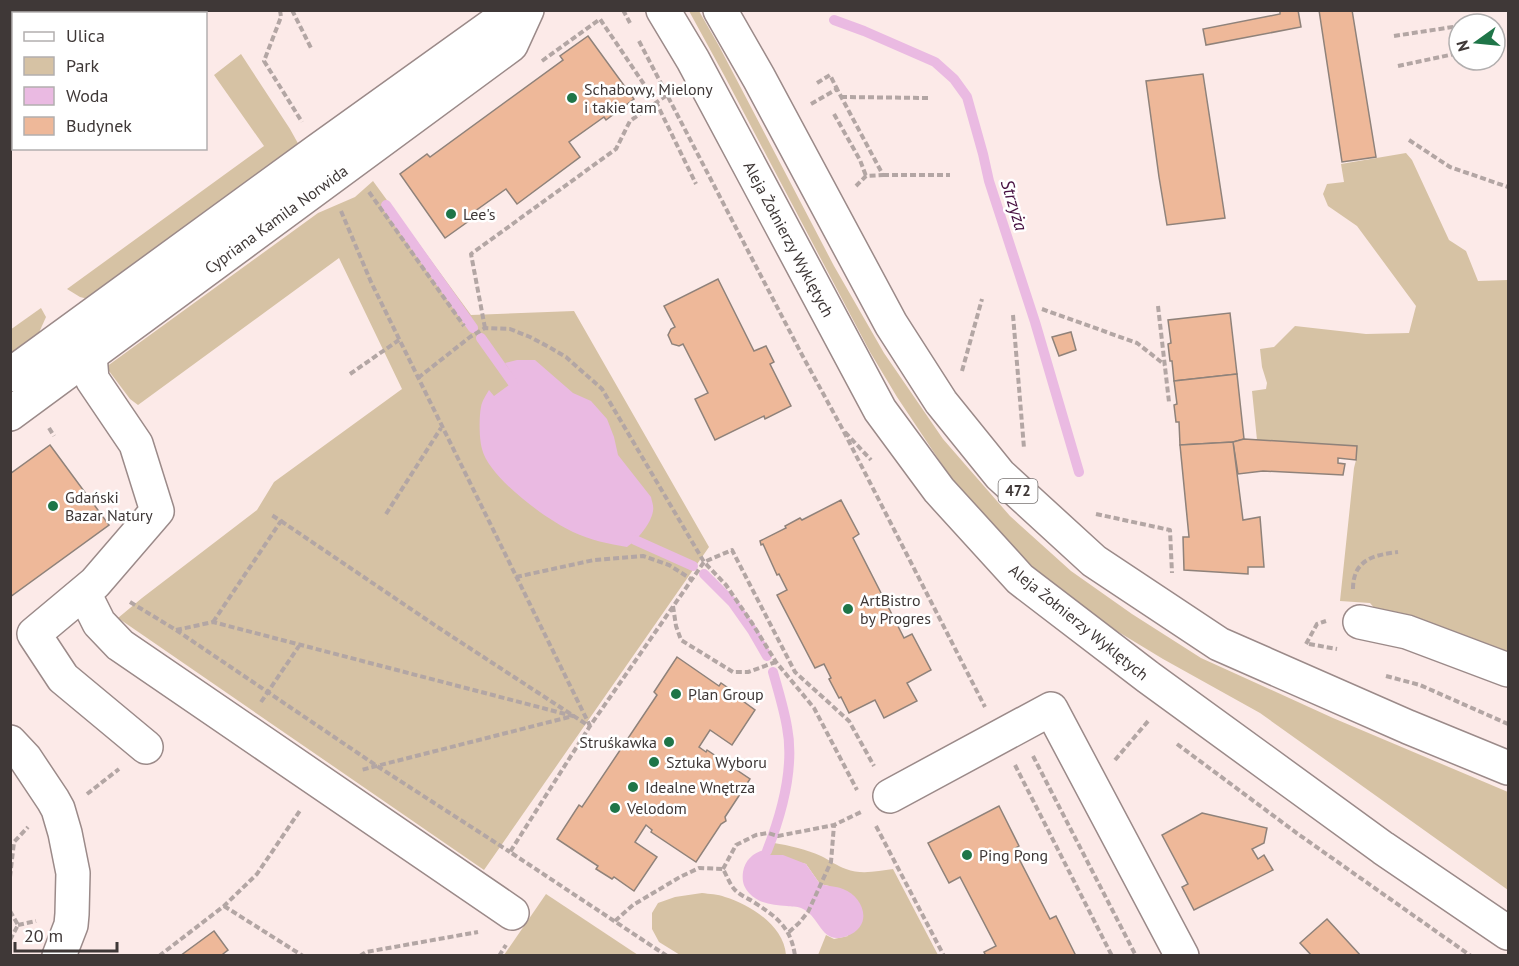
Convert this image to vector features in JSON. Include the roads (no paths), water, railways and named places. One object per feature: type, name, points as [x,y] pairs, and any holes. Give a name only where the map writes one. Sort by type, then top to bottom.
[{"type":"main road","name":"Cypriana Kamila Norwida","points":[[10,414],[81,342],[316,151],[493,25],[519,10]]},
{"type":"main road","name":"Cypriana Kamila Norwida","points":[[10,375],[81,342],[329,181],[511,45],[527,10]]},
{"type":"main road","name":"Aleja Żołnierzy Wyklętych","points":[[663,10],[693,60],[880,410],[939,490],[1020,579],[1138,670],[1383,848],[1509,933]]},
{"type":"main road","name":"472","points":[[720,10],[891,324],[941,402],[1000,475],[1094,561],[1219,644],[1408,727],[1509,768]]},
{"type":"main road","points":[[81,342],[92,379],[136,444],[157,511],[89,588],[34,634],[63,678],[146,747]]},
{"type":"main road","points":[[89,588],[99,623],[120,645],[512,913]]},
{"type":"main road","points":[[1360,622],[1407,633],[1509,670]]},
{"type":"main road","points":[[873,806],[1051,709],[1182,956]]},
{"type":"main road","points":[[10,742],[25,758],[58,809],[73,873],[71,925],[59,956]]},
{"type":"water","points":[[535,360],[573,393],[591,401],[607,419],[618,455],[651,497],[653,506],[652,516],[647,526],[627,547],[579,535],[549,518],[507,485],[487,460],[480,439],[480,411],[489,390],[494,396],[516,380],[505,363]]},
{"type":"water","points":[[764,850],[770,855],[783,855],[806,864],[820,884],[840,888],[850,893],[861,905],[863,919],[861,926],[847,936],[831,937],[821,929],[808,912],[801,908],[766,903],[753,897],[744,885],[743,872],[750,858]]},
{"type":"waterway","name":"Strzyża","points":[[834,20],[935,62],[954,79],[967,97],[989,181],[1035,322],[1079,472]]},
{"type":"waterway","points":[[386,205],[473,328]]},
{"type":"waterway","points":[[481,338],[513,383]]},
{"type":"waterway","points":[[635,540],[693,566]]},
{"type":"waterway","points":[[704,574],[733,603],[767,656]]},
{"type":"waterway","points":[[767,851],[786,790],[789,758],[786,720],[773,672]]},
{"type":"place","name":"Schabowy, Mielony i takie tam","points":[[572,98]]},
{"type":"place","name":"Lee's","points":[[451,214]]},
{"type":"place","name":"Gdański Bazar Natury","points":[[53,506]]},
{"type":"place","name":"ArtBistro by Progres","points":[[848,609]]},
{"type":"place","name":"Plan Group","points":[[676,694]]},
{"type":"place","name":"Struśkawka","points":[[669,742]]},
{"type":"place","name":"Sztuka Wyboru","points":[[654,762]]},
{"type":"place","name":"Idealne Wnętrza","points":[[633,787]]},
{"type":"place","name":"Velodom","points":[[615,808]]},
{"type":"place","name":"Ping Pong","points":[[967,855]]}]
